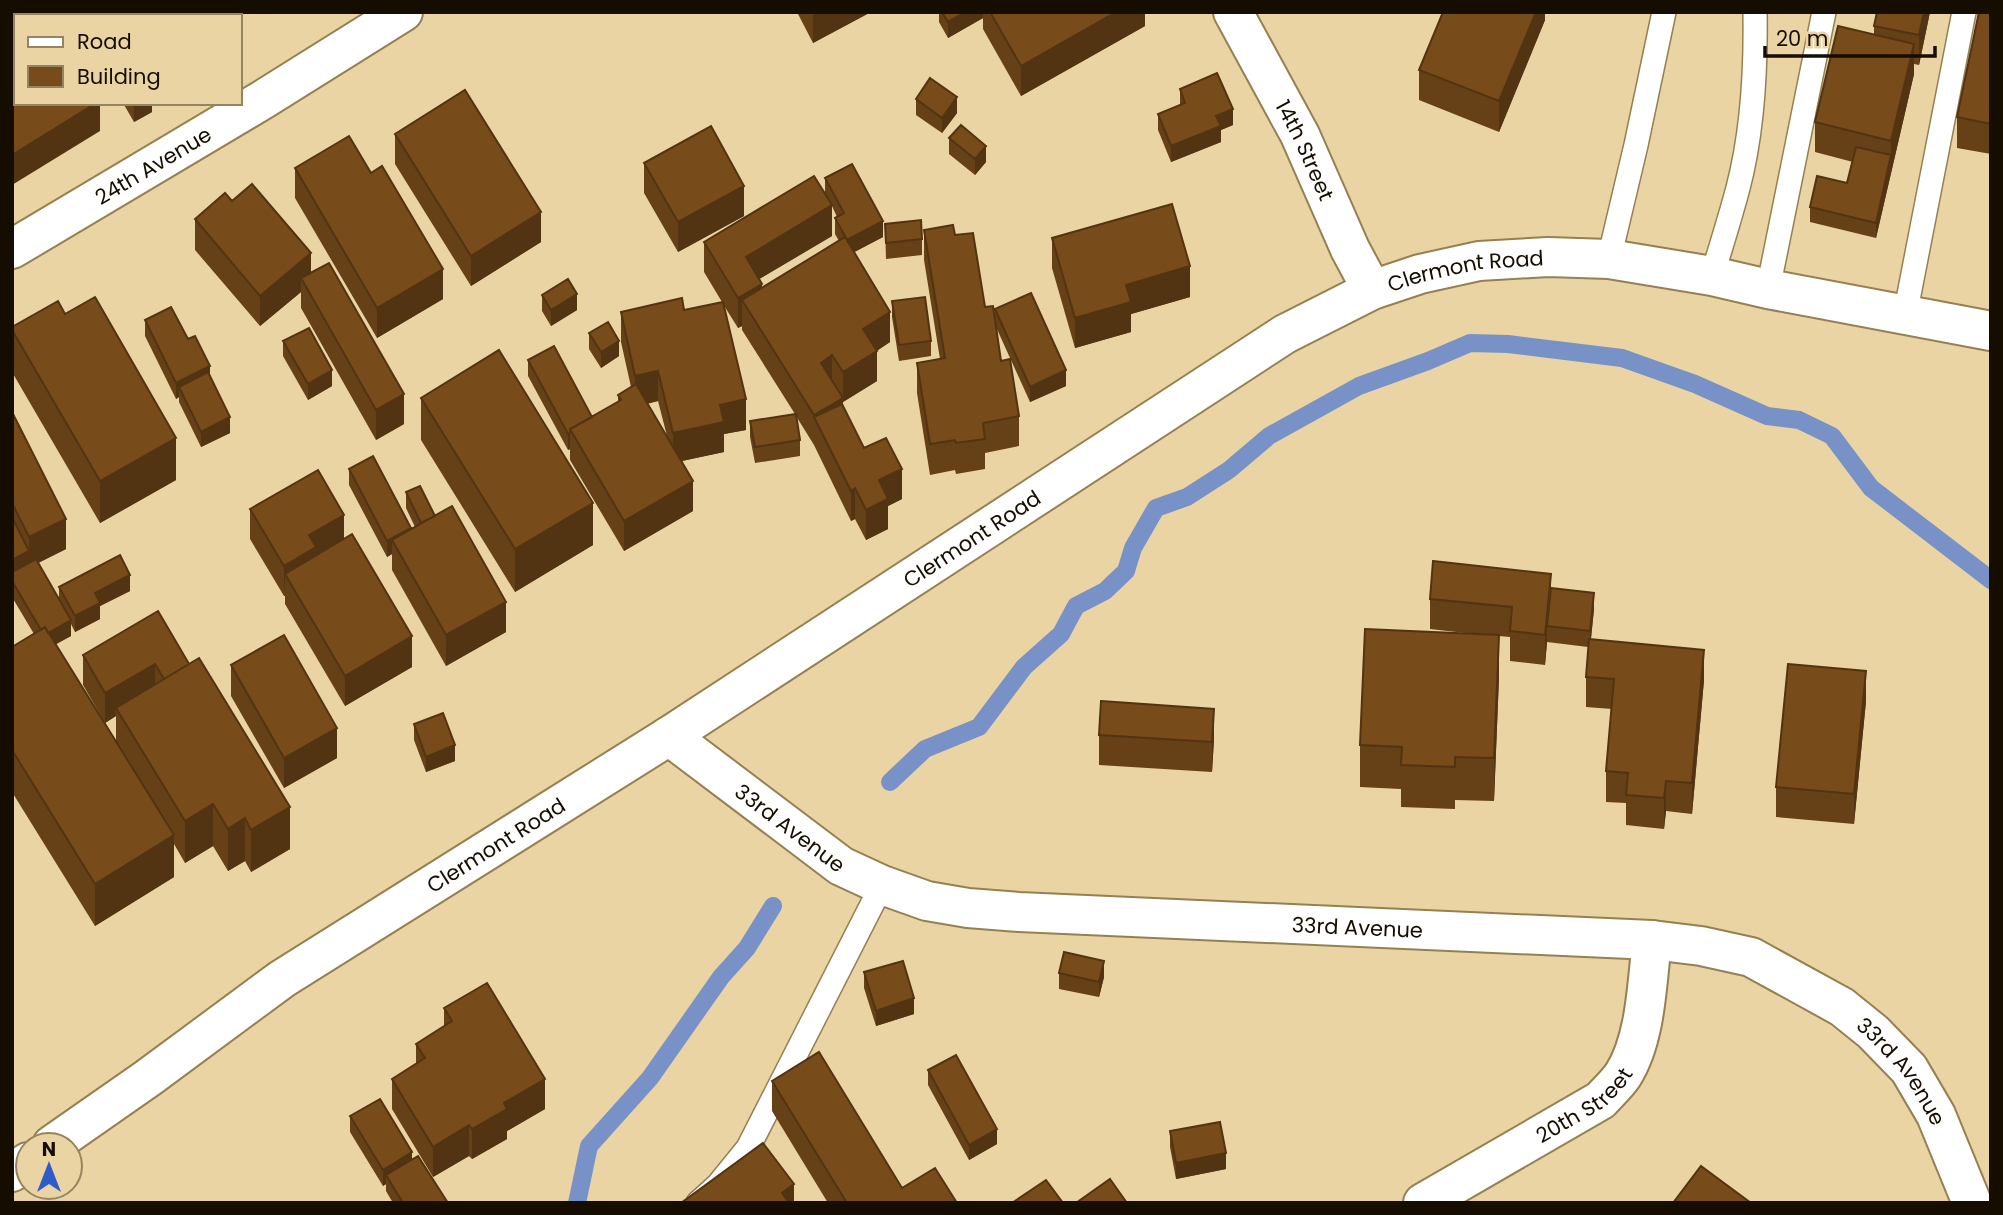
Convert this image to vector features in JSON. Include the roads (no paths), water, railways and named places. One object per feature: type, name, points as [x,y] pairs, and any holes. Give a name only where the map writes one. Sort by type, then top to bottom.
[{"type":"street","name":"24th Avenue","points":[[12,249],[264,99],[402,12]]},
{"type":"street","name":"14th Street","points":[[1233,12],[1300,135],[1350,249],[1372,290]]},
{"type":"street","name":"Clermont Road","points":[[72,1131],[282,979],[669,736],[1285,334],[1372,290],[1420,274],[1479,261],[1548,257],[1609,259],[1712,276],[1991,331]]},
{"type":"street","name":"33rd Avenue","points":[[669,736],[841,866],[882,885],[927,901],[968,908],[1020,912],[1652,940],[1701,946],[1751,957],[1842,1007],[1873,1032],[1909,1069],[1936,1115],[1972,1203]]},
{"type":"street","name":"20th Street","points":[[1423,1203],[1601,1100],[1623,1076],[1636,1048],[1652,940]]},
{"type":"lane","points":[[1609,259],[1664,12]]},
{"type":"lane","points":[[1712,276],[1739,186],[1752,111],[1756,50],[1755,12]]},
{"type":"lane","points":[[1768,289],[1824,12]]},
{"type":"lane","points":[[1905,315],[1964,12]]},
{"type":"lane","points":[[698,1203],[718,1185],[748,1148],[882,885]]},
{"type":"waterway","points":[[890,782],[925,749],[979,727],[1024,667],[1061,634],[1076,606],[1105,591],[1126,571],[1133,548],[1156,508],[1187,497],[1229,470],[1269,436],[1359,386],[1470,343],[1508,344],[1622,358],[1695,384],[1767,416],[1799,420],[1832,436],[1871,488],[1991,580]]},
{"type":"waterway","points":[[577,1203],[589,1146],[650,1078],[721,977],[747,948],[773,906]]}]
